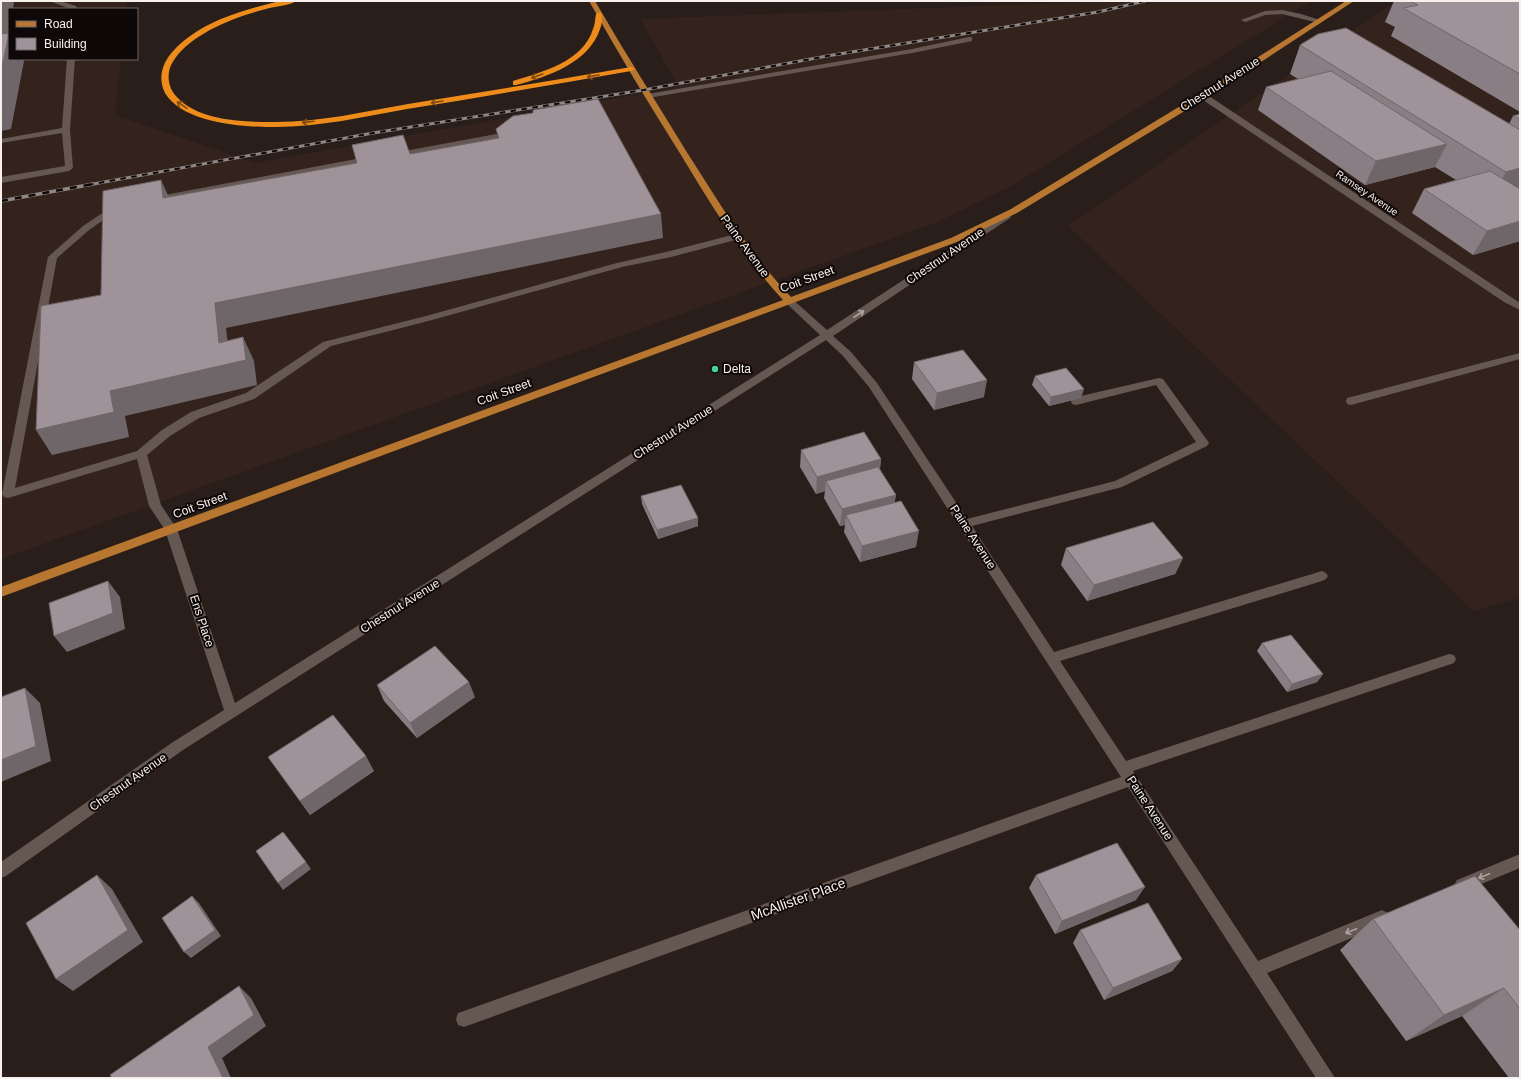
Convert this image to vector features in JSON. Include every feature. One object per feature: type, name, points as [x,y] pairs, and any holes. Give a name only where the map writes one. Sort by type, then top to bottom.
[{"type":"highway","points":[[293,1],[265,7],[237,16],[212,27],[190,40],[174,55],[165,72],[166,86],[174,99],[189,110],[209,118],[237,123],[268,125],[347,117],[631,69]]},
{"type":"highway","points":[[454,99],[520,81],[567,63],[577,56],[590,43],[597,29],[599,14]]},
{"type":"main road","name":"Paine Avenue","points":[[592,1],[631,69],[736,237],[762,272],[788,300]]},
{"type":"main road","name":"Chestnut Avenue","points":[[1014,211],[1203,96],[1351,1]]},
{"type":"main road","name":"Coit Street","points":[[1,592],[788,300],[954,240],[1014,211]]},
{"type":"street","points":[[52,1],[74,8]]},
{"type":"street","points":[[1245,20],[1259,14],[1276,12],[1288,13],[1319,21]]},
{"type":"street","points":[[648,96],[904,52],[969,39]]},
{"type":"street","points":[[1,180],[69,168],[66,130],[71,60]]},
{"type":"street","name":"Ramsey Avenue","points":[[1203,96],[1507,300],[1520,307]]},
{"type":"street","points":[[1,141],[66,130]]},
{"type":"street","points":[[141,202],[524,131]]},
{"type":"street","points":[[126,205],[118,207],[86,228],[54,257],[8,494],[141,454],[166,433],[195,415],[250,396],[327,344],[430,318],[620,265],[671,254],[736,237]]},
{"type":"street","name":"Chestnut Avenue","points":[[1,871],[178,746],[827,335],[1014,211]]},
{"type":"street","name":"Paine Avenue","points":[[788,300],[852,358],[873,385],[1326,1078]]},
{"type":"street","points":[[1352,401],[1520,356]]},
{"type":"street","points":[[964,524],[1118,484],[1203,443],[1158,382],[1076,401]]},
{"type":"street","name":"Ens Place","points":[[141,454],[155,506],[172,529],[232,713]]},
{"type":"street","points":[[1051,658],[1322,576]]},
{"type":"street","name":"McAllister Place","points":[[464,1019],[1127,774],[1449,659]]},
{"type":"street","points":[[1446,892],[1520,861]]},
{"type":"street","points":[[1256,970],[1395,913]]},
{"type":"shaded area","points":[[1,1],[127,1],[126,8],[8,8],[8,60],[121,60],[115,115],[255,163],[679,87],[640,19],[1090,2],[1311,1],[1013,185],[940,221],[1,559]]},
{"type":"shaded area","points":[[1396,1],[1520,2],[1520,598],[1474,611],[1068,226]]},
{"type":"building","points":[[1410,1],[1520,1],[1520,74],[1403,8],[1418,5]]},
{"type":"building","points":[[1346,28],[1520,130],[1520,168],[1506,172],[1300,45],[1318,34]]},
{"type":"building","points":[[8,33],[1,71],[1,34]]},
{"type":"building","points":[[1331,71],[1447,144],[1376,161],[1266,87]]},
{"type":"building","points":[[598,99],[661,214],[215,303],[219,343],[243,337],[246,360],[110,391],[114,412],[36,430],[41,306],[101,295],[103,191],[161,180],[163,198],[357,163],[352,145],[403,135],[410,154],[499,138],[496,129],[513,116],[533,113],[533,110]]},
{"type":"building","points":[[1520,114],[1520,119],[1513,116]]},
{"type":"building","points":[[1490,171],[1520,189],[1520,221],[1487,231],[1424,189]]},
{"type":"building","points":[[963,350],[987,380],[937,393],[914,362]]},
{"type":"building","points":[[1066,368],[1084,389],[1051,397],[1035,376]]},
{"type":"building","points":[[864,432],[881,459],[817,477],[801,450]]},
{"type":"building","points":[[878,467],[896,495],[842,509],[826,481]]},
{"type":"building","points":[[681,485],[698,518],[657,530],[641,496]]},
{"type":"building","points":[[901,501],[919,531],[862,546],[846,515]]},
{"type":"building","points":[[1153,522],[1183,558],[1094,585],[1066,548]]},
{"type":"building","points":[[108,581],[113,613],[54,636],[49,603]]},
{"type":"building","points":[[1291,635],[1323,674],[1292,684],[1262,643]]},
{"type":"building","points":[[435,646],[469,682],[410,723],[377,685]]},
{"type":"building","points":[[25,688],[36,746],[1,760],[1,697]]},
{"type":"building","points":[[333,715],[366,756],[300,801],[268,757]]},
{"type":"building","points":[[283,832],[306,862],[278,883],[256,851]]},
{"type":"building","points":[[1117,843],[1145,887],[1062,921],[1036,875]]},
{"type":"building","points":[[97,875],[128,930],[56,979],[26,923]]},
{"type":"building","points":[[1475,876],[1520,930],[1520,1009],[1504,988],[1444,1015],[1373,919]]},
{"type":"building","points":[[192,896],[215,930],[184,952],[162,918]]},
{"type":"building","points":[[1148,903],[1182,959],[1113,988],[1080,930]]},
{"type":"building","points":[[239,986],[254,1015],[208,1047],[223,1078],[112,1078],[110,1075]]},
{"type":"railway","points":[[88,185],[373,133],[644,90],[827,56],[1098,12],[1145,1]]},
{"type":"railway","points":[[1,201],[93,184]]},
{"type":"place","name":"Delta","points":[[715,369]]}]
